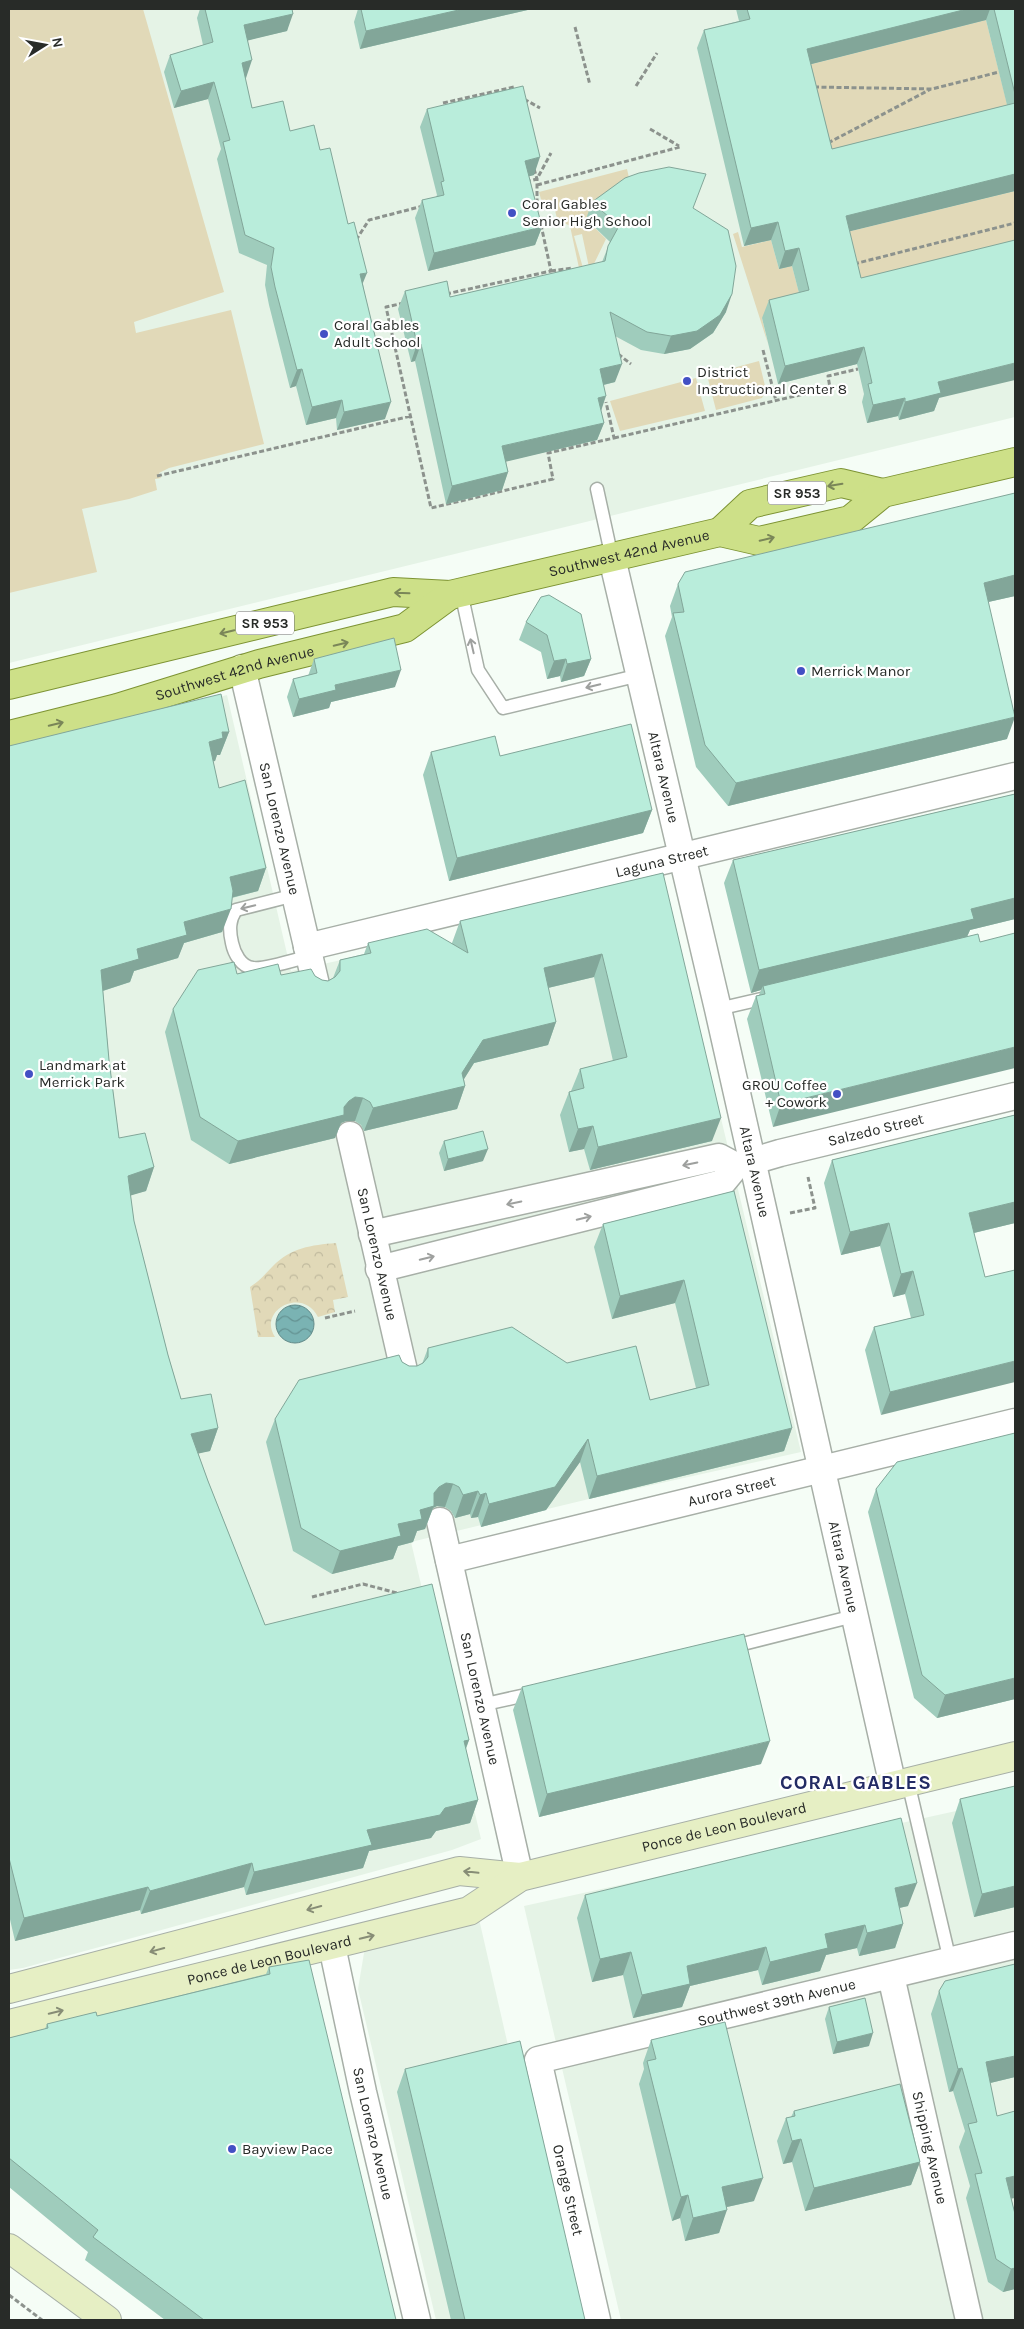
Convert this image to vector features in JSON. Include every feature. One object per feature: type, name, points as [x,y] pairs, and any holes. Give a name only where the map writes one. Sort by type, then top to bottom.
[{"type":"main road","name":"Southwest 42nd Avenue","points":[[9,685],[394,592],[456,594],[720,532],[759,541],[850,520],[883,493],[1015,462]]},
{"type":"main road","name":"Southwest 42nd Avenue","points":[[720,532],[750,504],[841,483],[883,493]]},
{"type":"main road","name":"Southwest 42nd Avenue","points":[[9,736],[117,708],[242,668],[404,628],[456,594]]},
{"type":"street","name":"Altara Avenue","points":[[612,558],[718,1009],[744,1164],[821,1468],[854,1616],[900,1784]]},
{"type":"street","name":"San Lorenzo Avenue","points":[[242,668],[317,989]]},
{"type":"street","name":"Laguna Street","points":[[308,952],[682,857],[1015,776]]},
{"type":"street","name":"Salzedo Street","points":[[744,1164],[1015,1096]]},
{"type":"street","name":"San Lorenzo Avenue","points":[[350,1135],[379,1269],[405,1375]]},
{"type":"street","points":[[372,1234],[719,1157],[744,1164]]},
{"type":"street","points":[[379,1269],[722,1183],[744,1164]]},
{"type":"street","points":[[487,1209],[494,1241]]},
{"type":"street","name":"Aurora Street","points":[[449,1560],[1015,1422]]},
{"type":"street","name":"San Lorenzo Avenue","points":[[440,1521],[520,1877]]},
{"type":"street","name":"Ponce de Leon Boulevard","points":[[9,1989],[459,1871],[520,1877],[1015,1756]]},
{"type":"street","name":"Ponce de Leon Boulevard","points":[[9,2024],[469,1911],[520,1877]]},
{"type":"street","name":"Southwest 39th Avenue","points":[[538,2060],[1015,1945]]},
{"type":"street","name":"San Lorenzo Avenue","points":[[332,1946],[363,2092],[417,2320]]},
{"type":"street","name":"Shipping Avenue","points":[[891,1976],[969,2320]]},
{"type":"street","name":"Orange Street","points":[[538,2060],[597,2320]]},
{"type":"street","points":[[9,2248],[107,2320]]},
{"type":"lane","points":[[597,489],[612,558]]},
{"type":"lane","points":[[456,594],[478,670],[502,708],[640,675]]},
{"type":"lane","points":[[295,895],[236,910],[231,918],[232,945],[235,955],[243,963],[253,968],[308,952]]},
{"type":"lane","points":[[718,1009],[782,994]]},
{"type":"lane","points":[[723,1649],[854,1616]]},
{"type":"lane","points":[[481,1705],[544,1691]]},
{"type":"lane","points":[[900,1784],[950,1962]]},
{"type":"path","points":[[575,26],[590,85]]},
{"type":"path","points":[[636,86],[657,53]]},
{"type":"path","points":[[820,147],[932,89],[999,72]]},
{"type":"path","points":[[443,103],[514,87],[516,95],[540,108]]},
{"type":"path","points":[[805,87],[932,89]]},
{"type":"path","points":[[537,185],[680,147],[650,129]]},
{"type":"path","points":[[518,184],[537,179],[551,153]]},
{"type":"path","points":[[532,160],[537,179],[538,214]]},
{"type":"path","points":[[355,242],[369,220],[426,206]]},
{"type":"path","points":[[847,266],[1015,223]]},
{"type":"path","points":[[540,224],[551,271]]},
{"type":"path","points":[[444,294],[551,271],[573,268],[575,276]]},
{"type":"path","points":[[405,303],[386,307],[431,508],[553,479],[548,453],[830,388],[828,376],[858,369]]},
{"type":"path","points":[[763,350],[776,401]]},
{"type":"path","points":[[615,352],[631,364]]},
{"type":"path","points":[[606,402],[614,438]]},
{"type":"path","points":[[157,476],[411,416]]},
{"type":"path","points":[[790,1213],[815,1208],[808,1177]]},
{"type":"path","points":[[325,1318],[355,1311]]},
{"type":"path","points":[[312,1597],[363,1584],[388,1589],[407,1596]]},
{"type":"path","points":[[9,2295],[42,2320]]},
{"type":"shaded area","name":"Coral Gables Senior High School","points":[[9,9],[1015,9],[1015,417],[9,663]]},
{"type":"shaded area","points":[[227,695],[291,971],[410,945],[451,949],[666,889],[801,1452],[589,1499],[411,1542],[481,1839],[452,1850],[23,1968],[9,1970],[9,755]]},
{"type":"shaded area","points":[[1015,1798],[1015,2320],[621,2320],[524,1906]]},
{"type":"shaded area","points":[[479,1919],[571,2320],[436,2320],[358,1989],[365,1947]]},
{"type":"green space","points":[[9,9],[143,9],[224,292],[134,322],[136,333],[231,310],[264,444],[169,468],[159,473],[161,478],[155,479],[157,490],[129,499],[82,509],[97,572],[9,593]]},
{"type":"green space","points":[[986,20],[1011,120],[826,167],[800,67]]},
{"type":"green space","points":[[627,169],[632,191],[586,219],[606,239],[590,272],[582,234],[574,236],[583,268],[582,282],[570,226],[557,219],[553,201],[542,203],[539,192]]},
{"type":"green space","points":[[1015,191],[1015,256],[854,296],[839,234]]},
{"type":"green space","points":[[738,232],[742,247],[771,240],[779,269],[792,266],[803,308],[762,318],[768,344],[733,234]]},
{"type":"green space","points":[[759,361],[766,390],[762,398],[716,410],[707,375]]},
{"type":"green space","points":[[696,378],[705,411],[620,431],[610,401]]},
{"type":"green space","points":[[336,1243],[348,1297],[333,1300],[335,1312],[318,1317],[311,1308],[302,1303],[284,1305],[272,1318],[271,1327],[275,1337],[258,1337],[250,1287],[280,1260],[294,1251],[310,1246]]},
{"type":"water","points":[[295,1305],[309,1310],[314,1324],[309,1338],[295,1343],[281,1338],[276,1324],[281,1310]]},
{"type":"building","points":[[205,9],[292,9],[293,14],[244,25],[252,60],[242,63],[252,108],[283,101],[290,131],[314,125],[320,150],[330,148],[348,224],[354,222],[367,273],[360,274],[391,402],[344,412],[342,400],[312,407],[302,369],[297,370],[275,287],[271,267],[274,248],[245,235],[223,142],[230,140],[214,82],[181,91],[170,55],[213,42]]},
{"type":"building","points":[[361,9],[463,9],[366,31]]},
{"type":"building","points":[[747,9],[967,9],[807,49],[832,149],[1015,103],[1015,174],[846,216],[861,278],[1015,240],[1015,363],[938,382],[941,393],[905,402],[905,398],[873,405],[868,384],[872,383],[864,347],[785,366],[769,300],[809,290],[799,248],[785,251],[778,222],[751,228],[704,30],[750,19]]},
{"type":"building","points":[[994,9],[1015,9],[1015,94]]},
{"type":"building","points":[[523,86],[540,157],[525,161],[542,227],[434,253],[422,200],[444,195],[441,182],[444,181],[427,109]]},
{"type":"building","points":[[669,167],[706,174],[693,208],[728,230],[736,266],[732,294],[720,315],[697,331],[671,336],[647,332],[610,312],[622,364],[600,369],[606,396],[598,398],[604,423],[502,446],[508,472],[452,486],[421,344],[417,344],[405,291],[447,281],[450,297],[605,261],[608,246],[619,226],[592,202],[625,178]]},
{"type":"building","name":"Merrick Manor","points":[[1015,493],[1015,575],[984,583],[1015,717],[736,783],[705,745],[673,613],[684,612],[678,584],[685,572]]},
{"type":"building","points":[[549,595],[581,614],[591,659],[567,664],[566,659],[554,661],[547,635],[526,622],[541,597]]},
{"type":"building","points":[[394,638],[401,670],[335,685],[336,690],[299,699],[293,679],[317,673],[314,659]]},
{"type":"building","points":[[221,694],[229,732],[222,732],[223,738],[209,742],[219,788],[245,780],[266,868],[230,877],[233,891],[231,909],[184,922],[187,935],[137,949],[139,959],[101,970],[109,1060],[119,1138],[145,1133],[154,1167],[128,1176],[134,1221],[181,1399],[211,1394],[218,1428],[191,1434],[265,1625],[432,1584],[469,1740],[464,1741],[478,1800],[445,1808],[440,1815],[367,1830],[372,1845],[254,1872],[252,1863],[150,1891],[148,1887],[24,1918],[9,1858],[9,746]]},
{"type":"building","points":[[631,724],[652,810],[457,858],[431,752],[495,736],[500,756]]},
{"type":"building","points":[[1015,794],[1015,898],[971,909],[974,919],[759,970],[733,860]]},
{"type":"building","points":[[663,873],[721,1118],[598,1147],[593,1126],[578,1129],[569,1092],[584,1088],[580,1069],[627,1057],[602,954],[544,968],[556,1022],[483,1040],[462,1073],[465,1086],[373,1108],[370,1102],[363,1098],[355,1097],[344,1107],[344,1115],[238,1141],[200,1117],[173,1009],[198,970],[234,962],[237,974],[278,964],[281,975],[311,969],[315,976],[328,981],[340,971],[340,960],[371,953],[368,943],[427,929],[468,953],[460,921]]},
{"type":"building","points":[[1015,933],[1015,1047],[781,1104],[756,996],[765,994],[763,986],[978,934],[980,942]]},
{"type":"building","points":[[1015,1115],[1015,1202],[969,1213],[985,1277],[1015,1270],[1015,1361],[890,1392],[874,1327],[924,1315],[913,1271],[901,1274],[889,1223],[850,1232],[832,1160]]},
{"type":"building","points":[[483,1131],[488,1149],[448,1159],[444,1141]]},
{"type":"building","points":[[734,1191],[792,1428],[597,1476],[588,1439],[555,1487],[489,1504],[486,1493],[480,1495],[478,1491],[463,1495],[459,1487],[446,1483],[434,1493],[434,1506],[420,1510],[422,1519],[398,1524],[401,1536],[340,1551],[301,1528],[275,1419],[299,1380],[399,1355],[402,1362],[409,1366],[417,1366],[428,1357],[428,1348],[512,1327],[567,1363],[636,1346],[650,1400],[709,1385],[684,1280],[620,1296],[603,1224]]},
{"type":"building","points":[[1015,1433],[1015,1678],[945,1695],[922,1675],[876,1489],[897,1462]]},
{"type":"building","points":[[744,1634],[770,1741],[547,1794],[522,1687]]},
{"type":"building","points":[[1015,1786],[1015,1886],[982,1894],[960,1799]]},
{"type":"building","points":[[901,1818],[917,1883],[895,1888],[903,1924],[867,1933],[865,1925],[825,1934],[828,1948],[770,1962],[766,1947],[687,1966],[690,1984],[642,1995],[631,1952],[600,1959],[585,1895]]},
{"type":"building","points":[[309,1960],[396,2320],[204,2320],[93,2237],[98,2230],[9,2158],[9,2038],[48,2028],[47,2024],[96,2012],[97,2016],[270,1974],[269,1967]]},
{"type":"building","points":[[1015,1964],[1015,2056],[986,2062],[997,2116],[1015,2111],[1015,2176],[1006,2178],[1015,2214],[1015,2268],[1011,2269],[996,2259],[975,2174],[982,2173],[968,2124],[977,2122],[962,2068],[958,2069],[939,1991],[945,1981]]},
{"type":"building","points":[[865,1998],[873,2033],[837,2042],[829,2007]]},
{"type":"building","points":[[725,2022],[763,2178],[722,2187],[727,2210],[693,2218],[688,2195],[681,2197],[647,2061],[656,2059],[651,2040]]},
{"type":"building","points":[[520,2041],[585,2320],[465,2320],[405,2069]]},
{"type":"building","points":[[900,2084],[920,2162],[814,2188],[801,2139],[792,2141],[786,2118],[795,2116],[794,2111]]},
{"type":"place","name":"Coral Gables Senior High School","points":[[512,213]]},
{"type":"place","name":"Coral Gables Adult School","points":[[324,334]]},
{"type":"place","name":"District Instructional Center 8","points":[[687,381]]},
{"type":"place","name":"Merrick Manor","points":[[801,671]]},
{"type":"place","name":"Landmark at Merrick Park","points":[[29,1074]]},
{"type":"place","name":"GROU Coffee + Cowork","points":[[837,1094]]},
{"type":"place","name":"Bayview Pace","points":[[232,2149]]},
{"type":"district","name":"CORAL GABLES","points":[[856,1782]]}]
